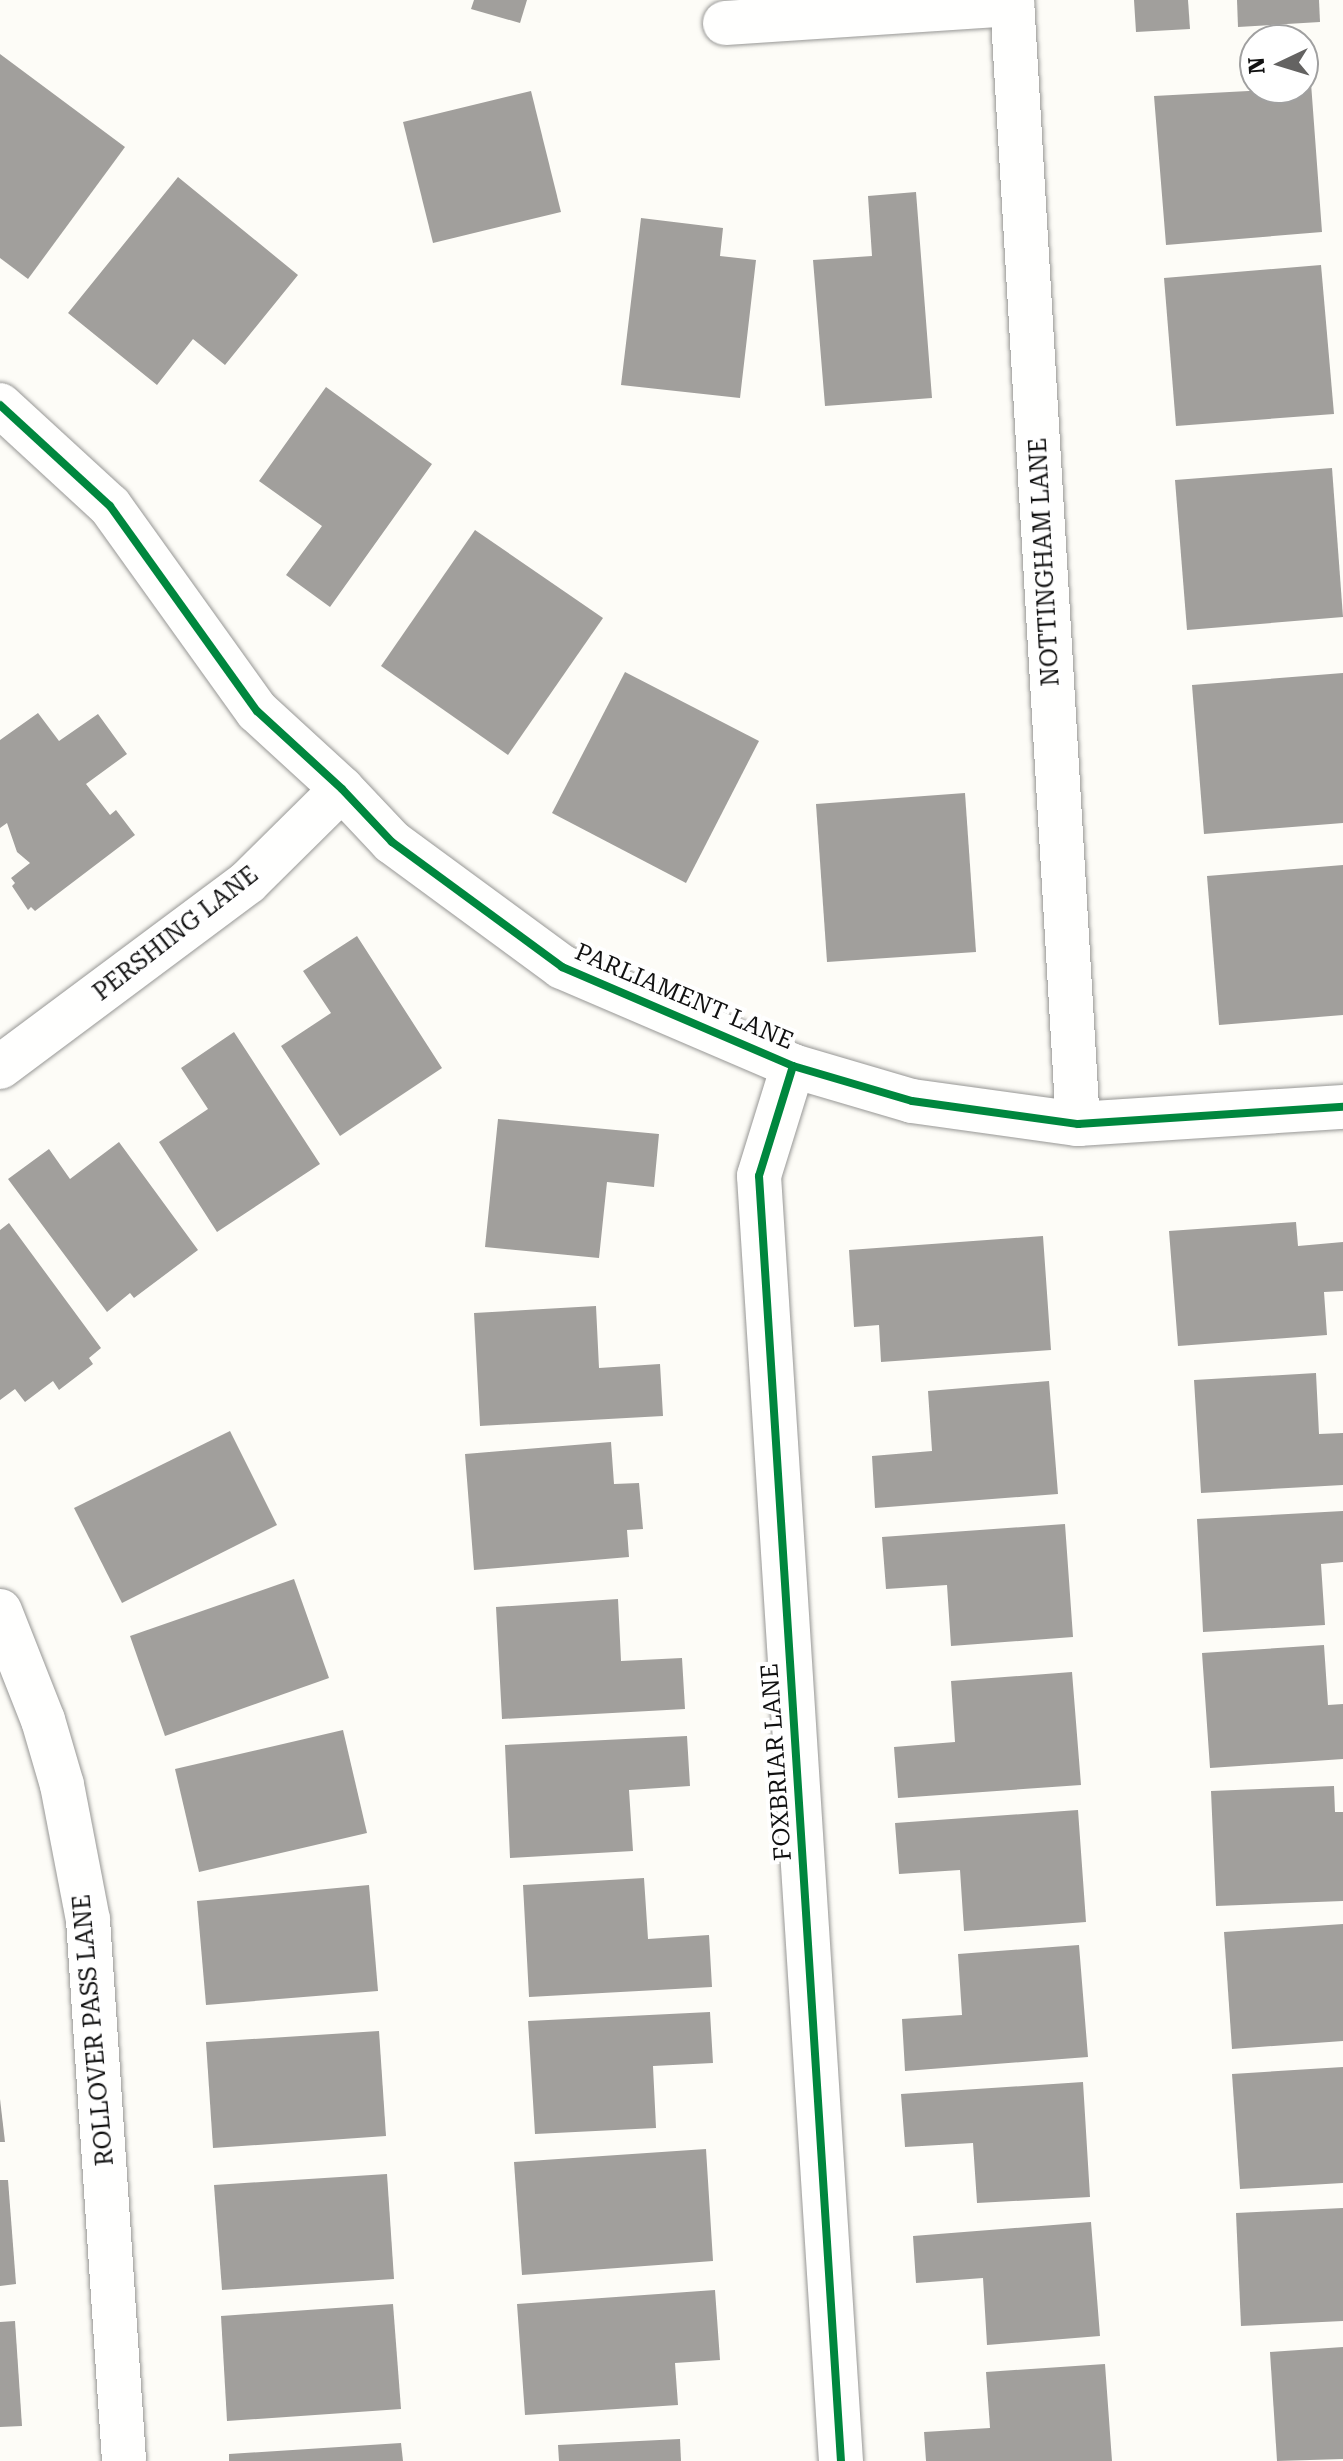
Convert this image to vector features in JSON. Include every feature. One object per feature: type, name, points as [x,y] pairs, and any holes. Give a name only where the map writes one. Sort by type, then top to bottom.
[{"type":"street","points":[[725,23],[1012,2]]},
{"type":"street","name":"NOTTINGHAM LANE","points":[[1012,2],[1078,1124]]},
{"type":"street","name":"PARLIAMENT LANE","points":[[0,405],[110,506],[257,711],[342,789],[392,842],[562,967],[793,1066],[912,1101],[1078,1124],[1343,1107]]},
{"type":"street","name":"PERSHING LANE","points":[[0,1067],[248,882],[342,789]]},
{"type":"street","name":"FOXBRIAR LANE","points":[[793,1066],[759,1176],[841,2461]]},
{"type":"street","name":"ROLLOVER PASS LANE","points":[[0,1611],[10,1659],[62,1785],[88,1920],[124,2461]]},
{"type":"building","points":[[474,0],[527,0],[520,23],[471,9]]},
{"type":"building","points":[[1134,0],[1188,0],[1190,29],[1136,32]]},
{"type":"building","points":[[1237,0],[1319,0],[1320,22],[1239,24],[1238,27]]},
{"type":"building","points":[[0,54],[125,147],[28,279],[0,258]]},
{"type":"building","points":[[531,91],[561,212],[433,243],[403,122]]},
{"type":"building","points":[[1239,91],[1239,104],[1313,104],[1322,232],[1166,245],[1154,96]]},
{"type":"building","points":[[178,177],[298,275],[225,365],[193,339],[157,385],[68,313]]},
{"type":"building","points":[[916,192],[932,398],[825,406],[813,260],[872,256],[868,196]]},
{"type":"building","points":[[641,218],[723,228],[720,256],[756,260],[740,398],[621,385]]},
{"type":"building","points":[[1321,265],[1334,414],[1176,426],[1164,278]]},
{"type":"building","points":[[326,387],[432,464],[330,607],[286,575],[322,526],[259,481]]},
{"type":"building","points":[[1332,468],[1343,617],[1187,630],[1175,480]]},
{"type":"building","points":[[475,530],[603,618],[508,755],[381,666]]},
{"type":"building","points":[[625,672],[759,741],[686,883],[552,813]]},
{"type":"building","points":[[1343,673],[1343,823],[1204,834],[1192,685]]},
{"type":"building","points":[[38,713],[59,741],[98,714],[127,754],[86,784],[110,815],[116,810],[135,835],[35,911],[31,907],[28,910],[12,886],[15,883],[11,878],[30,863],[17,852],[7,823],[0,828],[0,740]]},
{"type":"building","points":[[965,793],[976,952],[827,962],[816,804]]},
{"type":"building","points":[[1343,865],[1343,1015],[1219,1025],[1207,876]]},
{"type":"building","points":[[357,936],[442,1068],[340,1136],[281,1046],[331,1013],[303,971]]},
{"type":"building","points":[[234,1032],[320,1164],[217,1232],[159,1142],[208,1109],[181,1068]]},
{"type":"building","points":[[498,1119],[659,1134],[654,1187],[607,1182],[599,1258],[485,1247]]},
{"type":"building","points":[[119,1142],[198,1250],[134,1298],[130,1293],[107,1312],[8,1179],[49,1149],[70,1179]]},
{"type":"building","points":[[1296,1222],[1298,1246],[1343,1242],[1343,1291],[1324,1292],[1327,1335],[1178,1346],[1169,1231]]},
{"type":"building","points":[[9,1223],[101,1348],[89,1358],[93,1364],[59,1390],[53,1381],[25,1402],[15,1389],[0,1400],[0,1230]]},
{"type":"building","points":[[1043,1236],[1051,1350],[881,1362],[879,1325],[854,1327],[849,1250]]},
{"type":"building","points":[[596,1306],[599,1368],[660,1364],[663,1416],[480,1426],[474,1313]]},
{"type":"building","points":[[1316,1373],[1319,1434],[1343,1433],[1343,1485],[1201,1493],[1194,1380]]},
{"type":"building","points":[[1049,1381],[1058,1494],[875,1508],[872,1456],[932,1451],[928,1391]]},
{"type":"building","points":[[230,1431],[277,1525],[122,1603],[74,1508]]},
{"type":"building","points":[[611,1442],[614,1484],[639,1483],[643,1529],[627,1530],[629,1557],[474,1570],[465,1454]]},
{"type":"building","points":[[1343,1511],[1343,1562],[1321,1564],[1325,1625],[1203,1632],[1197,1519]]},
{"type":"building","points":[[1065,1524],[1073,1637],[951,1646],[947,1585],[886,1589],[882,1537]]},
{"type":"building","points":[[294,1579],[329,1678],[165,1736],[130,1636]]},
{"type":"building","points":[[618,1599],[621,1661],[682,1658],[685,1709],[502,1719],[496,1607]]},
{"type":"building","points":[[1324,1645],[1328,1705],[1343,1704],[1343,1759],[1210,1768],[1202,1653]]},
{"type":"building","points":[[1072,1672],[1081,1785],[898,1798],[894,1747],[955,1742],[951,1681]]},
{"type":"building","points":[[343,1730],[367,1833],[199,1872],[175,1769]]},
{"type":"building","points":[[687,1736],[690,1786],[629,1790],[633,1851],[510,1858],[505,1745]]},
{"type":"building","points":[[1334,1786],[1335,1812],[1343,1812],[1343,1901],[1216,1906],[1211,1791]]},
{"type":"building","points":[[1078,1810],[1086,1922],[964,1931],[960,1870],[899,1874],[895,1823]]},
{"type":"building","points":[[644,1878],[648,1939],[709,1935],[712,1987],[529,1997],[523,1885]]},
{"type":"building","points":[[369,1885],[378,1991],[206,2005],[197,1901]]},
{"type":"building","points":[[1343,1924],[1343,2041],[1232,2049],[1224,1932]]},
{"type":"building","points":[[1079,1945],[1088,2057],[905,2071],[902,2019],[962,2015],[958,1954]]},
{"type":"building","points":[[710,2012],[713,2063],[653,2066],[656,2128],[535,2134],[528,2021]]},
{"type":"building","points":[[379,2031],[386,2136],[213,2148],[206,2042]]},
{"type":"building","points":[[1343,2067],[1343,2183],[1240,2189],[1232,2074]]},
{"type":"building","points":[[1083,2082],[1090,2197],[977,2203],[973,2143],[905,2147],[901,2094]]},
{"type":"building","points":[[0,2099],[5,2142],[0,2142]]},
{"type":"building","points":[[706,2149],[713,2261],[522,2275],[514,2162]]},
{"type":"building","points":[[387,2174],[394,2279],[222,2290],[214,2185]]},
{"type":"building","points":[[0,2180],[8,2180],[16,2284],[0,2286]]},
{"type":"building","points":[[1343,2208],[1343,2321],[1241,2326],[1236,2213]]},
{"type":"building","points":[[1091,2222],[1100,2336],[987,2345],[983,2278],[916,2283],[913,2236]]},
{"type":"building","points":[[715,2290],[720,2360],[675,2363],[678,2405],[525,2415],[517,2304]]},
{"type":"building","points":[[393,2304],[401,2409],[227,2421],[221,2316]]},
{"type":"building","points":[[15,2321],[22,2426],[0,2427],[0,2322]]},
{"type":"building","points":[[1343,2347],[1343,2459],[1277,2461],[1270,2352]]},
{"type":"building","points":[[1105,2364],[1112,2461],[926,2461],[924,2432],[990,2428],[986,2372]]},
{"type":"building","points":[[680,2439],[681,2461],[559,2461],[558,2445]]},
{"type":"building","points":[[401,2443],[403,2461],[229,2461],[229,2454]]},
{"type":"cycle path","points":[[0,405],[110,506],[257,711],[342,789],[392,842],[562,967],[793,1066],[912,1101],[1078,1124],[1343,1107]]},
{"type":"cycle path","points":[[793,1066],[759,1176],[841,2461]]}]
